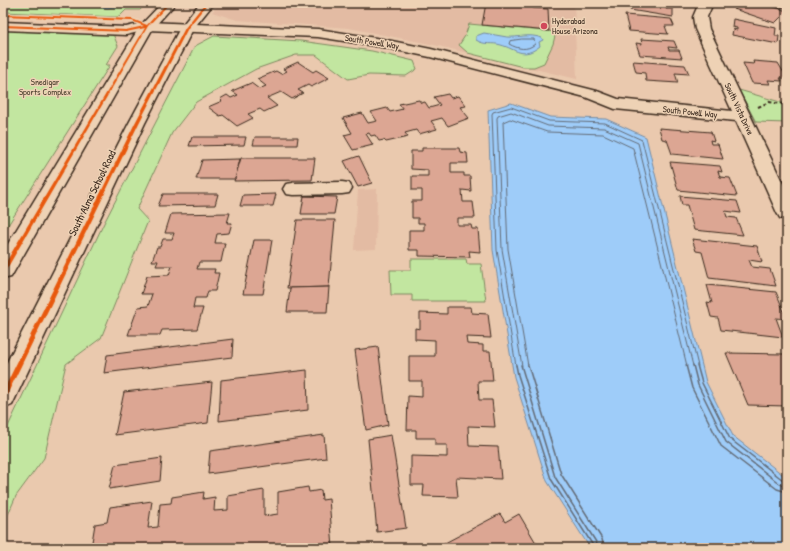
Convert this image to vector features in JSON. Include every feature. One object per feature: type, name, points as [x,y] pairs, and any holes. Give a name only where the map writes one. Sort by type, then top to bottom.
[{"type":"street","points":[[3,271],[147,26],[168,3]]},
{"type":"street","name":"South Alma School Road","points":[[3,397],[137,123],[187,28],[207,3]]},
{"type":"street","name":"South Vista Drive","points":[[706,3],[700,17],[702,29],[787,213]]},
{"type":"street","points":[[3,15],[132,20],[147,26]]},
{"type":"street","points":[[3,26],[126,31],[147,26]]},
{"type":"street","name":"South Powell Way","points":[[147,26],[318,33],[382,43],[431,53],[591,94],[615,104],[740,111]]},
{"type":"street","points":[[293,189],[342,188]]},
{"type":"path","points":[[740,111],[757,108],[763,103],[771,101],[787,105]]},
{"type":"shaded area","points":[[220,3],[574,3],[577,79],[430,44],[349,28],[237,20],[212,12]]},
{"type":"shaded area","points":[[377,189],[376,249],[354,250],[358,190]]},
{"type":"green space","points":[[3,3],[147,3],[140,10],[126,10],[119,17],[3,12]]},
{"type":"green space","points":[[469,24],[556,32],[553,44],[544,63],[534,67],[523,67],[468,53],[459,45],[465,36]]},
{"type":"green space","name":"Snedigar Sports Complex","points":[[3,29],[113,34],[118,46],[106,65],[110,65],[3,233]]},
{"type":"green space","points":[[214,36],[301,41],[372,51],[414,61],[417,69],[406,76],[369,75],[348,79],[316,55],[296,55],[256,69],[196,102],[172,133],[137,209],[148,221],[101,338],[66,364],[44,458],[16,496],[3,526],[3,437],[104,223],[195,46]]},
{"type":"green space","points":[[739,90],[787,104],[787,123],[756,122]]},
{"type":"green space","points":[[411,259],[466,259],[467,264],[481,264],[486,301],[412,301],[412,295],[391,295],[390,270],[411,270]]},
{"type":"water","points":[[85,3],[132,3],[129,5],[107,8]]},
{"type":"water","points":[[484,33],[507,37],[532,36],[542,38],[543,40],[539,42],[540,46],[534,50],[524,53],[501,45],[483,43],[476,40],[476,36]]},
{"type":"water","points":[[511,103],[550,117],[606,119],[646,137],[706,382],[733,436],[787,478],[787,548],[590,548],[547,481],[514,377],[493,250],[488,110]]},
{"type":"building","points":[[486,3],[533,3],[533,8],[548,9],[549,31],[482,25]]},
{"type":"building","points":[[631,3],[671,3],[670,7],[666,7],[666,9],[673,9],[673,17],[630,10]]},
{"type":"building","points":[[740,3],[761,3],[787,11],[775,23],[734,9],[744,5]]},
{"type":"building","points":[[769,3],[787,3],[787,9]]},
{"type":"building","points":[[625,15],[671,19],[674,26],[665,26],[668,34],[629,31]]},
{"type":"building","points":[[733,19],[776,28],[775,36],[779,36],[778,44],[732,35],[733,29],[737,30],[737,28],[732,27]]},
{"type":"building","points":[[641,39],[674,41],[677,48],[668,47],[669,50],[679,50],[682,58],[640,55],[636,43],[642,44]]},
{"type":"building","points":[[633,61],[685,65],[689,74],[675,73],[678,83],[646,81],[645,73],[636,72]]},
{"type":"building","points":[[753,61],[778,63],[787,78],[780,78],[782,81],[768,80],[770,84],[752,83],[743,63],[754,64]]},
{"type":"building","points":[[298,62],[313,72],[316,70],[329,78],[311,87],[308,85],[298,90],[303,93],[292,99],[281,92],[267,98],[277,106],[264,112],[260,109],[248,114],[253,118],[237,126],[223,115],[220,116],[208,107],[222,101],[220,99],[227,95],[231,98],[238,95],[232,91],[251,83],[259,89],[266,86],[257,79],[276,71],[281,74],[287,71],[283,69]]},
{"type":"building","points":[[448,94],[451,98],[458,96],[466,106],[460,107],[469,118],[448,126],[442,118],[431,121],[437,129],[419,134],[416,130],[405,133],[408,137],[386,142],[384,140],[379,141],[375,135],[371,136],[369,133],[366,134],[373,145],[353,150],[344,135],[352,133],[343,118],[362,113],[368,123],[377,121],[371,112],[387,108],[390,112],[403,109],[399,104],[419,100],[421,103],[425,102],[429,108],[440,105],[434,97]]},
{"type":"building","points":[[659,128],[711,132],[714,141],[710,140],[711,144],[718,144],[723,159],[672,154],[667,140],[662,139]]},
{"type":"building","points":[[192,137],[246,137],[244,145],[189,146]]},
{"type":"building","points":[[255,137],[298,137],[297,145],[253,145]]},
{"type":"building","points":[[422,148],[459,148],[460,152],[467,153],[468,163],[451,163],[451,173],[464,173],[464,176],[470,176],[471,191],[462,190],[463,202],[473,202],[475,218],[457,218],[457,225],[471,225],[472,229],[478,229],[480,252],[469,251],[470,257],[419,256],[419,250],[409,250],[409,230],[424,230],[424,223],[418,223],[418,218],[412,218],[412,201],[422,201],[422,190],[412,190],[412,176],[428,176],[428,170],[411,169],[411,151],[422,151]]},
{"type":"building","points":[[359,156],[372,183],[358,187],[344,161]]},
{"type":"building","points":[[241,158],[315,158],[312,180],[234,181]]},
{"type":"building","points":[[240,159],[235,179],[196,179],[202,160]]},
{"type":"building","points":[[670,162],[720,166],[722,172],[718,171],[720,177],[730,178],[737,196],[678,190]]},
{"type":"building","points":[[163,194],[218,194],[215,205],[158,206]]},
{"type":"building","points":[[276,194],[273,206],[240,206],[243,195]]},
{"type":"building","points":[[304,196],[337,197],[334,214],[301,214]]},
{"type":"building","points":[[680,196],[737,201],[741,213],[725,211],[727,217],[736,218],[743,235],[694,230],[687,205],[682,205]]},
{"type":"building","points":[[230,213],[227,223],[232,223],[229,233],[217,234],[215,243],[225,243],[221,262],[199,262],[197,269],[215,269],[214,273],[219,273],[215,291],[208,291],[206,298],[195,298],[193,308],[203,308],[197,329],[162,330],[160,335],[128,335],[138,307],[148,306],[152,294],[141,294],[147,276],[169,275],[172,266],[156,266],[158,261],[152,261],[157,247],[160,247],[163,239],[172,239],[174,233],[165,233],[171,214]]},
{"type":"building","points":[[297,220],[335,220],[329,287],[287,288]]},
{"type":"building","points":[[692,239],[757,246],[762,262],[749,260],[752,267],[770,269],[776,286],[709,278],[702,252],[696,251]]},
{"type":"building","points":[[254,240],[272,240],[263,294],[243,294]]},
{"type":"building","points":[[707,285],[776,292],[787,319],[776,318],[783,337],[721,330],[718,318],[711,317],[707,302],[712,303]]},
{"type":"building","points":[[329,287],[327,312],[287,312],[290,288]]},
{"type":"building","points":[[447,307],[471,307],[472,313],[488,314],[491,338],[466,337],[467,344],[483,345],[483,351],[490,351],[493,381],[478,381],[479,400],[492,400],[495,427],[468,426],[469,446],[498,447],[501,479],[456,477],[458,497],[423,496],[424,485],[411,485],[411,456],[447,457],[447,445],[435,445],[435,438],[416,438],[416,430],[407,430],[408,396],[422,397],[422,381],[409,381],[409,356],[435,356],[435,340],[415,339],[415,328],[420,329],[420,313],[447,314]]},
{"type":"building","points":[[233,339],[232,357],[104,373],[107,355]]},
{"type":"building","points":[[378,347],[388,425],[366,430],[355,350]]},
{"type":"building","points":[[726,353],[784,354],[787,360],[787,406],[748,405]]},
{"type":"building","points":[[307,370],[308,410],[219,421],[221,380]]},
{"type":"building","points":[[212,382],[208,423],[115,435],[124,392]]},
{"type":"building","points":[[324,435],[326,458],[208,474],[210,451]]},
{"type":"building","points":[[391,435],[406,528],[377,532],[368,439]]},
{"type":"building","points":[[162,458],[160,481],[109,489],[115,465]]},
{"type":"building","points":[[308,487],[309,492],[321,490],[322,500],[329,499],[333,548],[91,548],[95,524],[107,522],[110,507],[152,501],[148,528],[158,527],[160,504],[171,503],[172,497],[204,492],[203,499],[215,497],[214,511],[228,510],[228,496],[264,490],[264,516],[278,514],[278,492]]},
{"type":"building","points":[[500,514],[505,522],[519,514],[539,548],[445,548],[443,544]]},
{"type":"cycle path","points":[[3,271],[147,26],[169,3]]},
{"type":"cycle path","points":[[3,397],[137,123],[187,28],[207,3]]},
{"type":"cycle path","points":[[3,15],[132,20],[147,26]]},
{"type":"cycle path","points":[[3,26],[126,31],[147,26]]},
{"type":"place","name":"Hyderabad House Arizona","points":[[544,26]]}]
